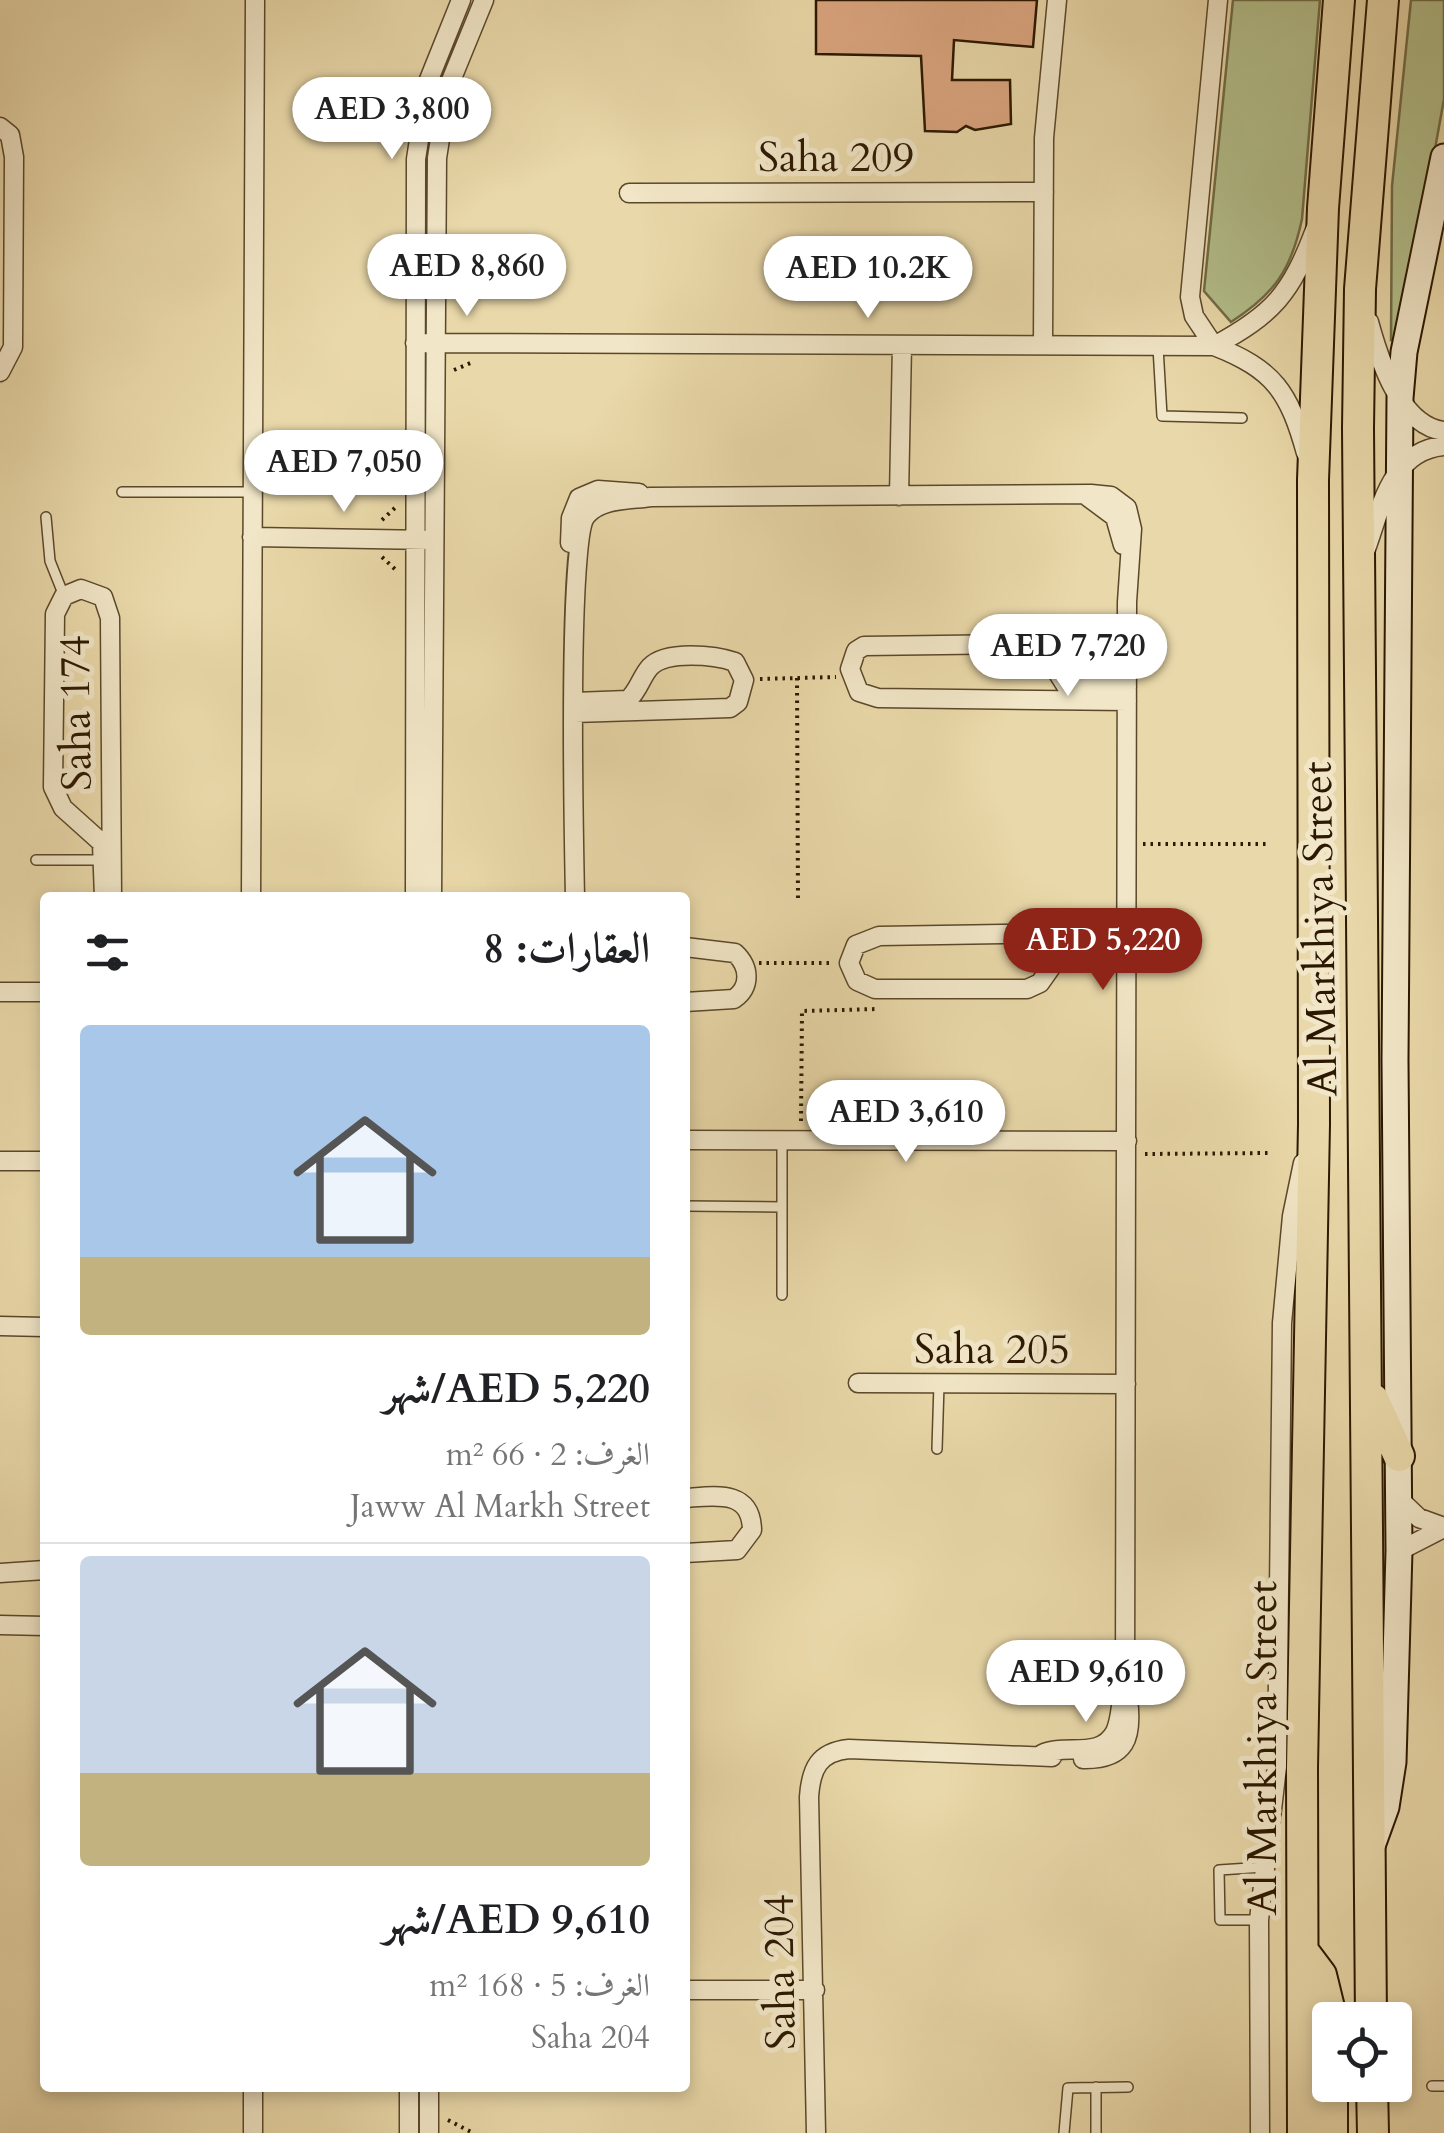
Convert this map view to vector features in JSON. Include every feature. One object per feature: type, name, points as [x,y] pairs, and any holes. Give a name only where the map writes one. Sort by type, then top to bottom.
[{"type":"highway","name":"Al Markhiya Street","points":[[1303,2133],[1314,1124],[1313,480],[1323,208],[1338,0]]},
{"type":"highway","name":"Al Markhiya Street","points":[[1370,2002],[1360,289],[1383,0]]},
{"type":"highway","points":[[1367,1387],[1398,1456]]},
{"type":"highway","points":[[1303,1951],[1320,1975],[1327,2002]]},
{"type":"highway","points":[[1332,2102],[1332,2133]]},
{"type":"highway","points":[[1372,2102],[1372,2133]]},
{"type":"main road","name":"Al Markhiya Street","points":[[1368,1858],[1386,1807],[1393,1762],[1399,1551],[1396,982],[1400,398],[1404,352],[1444,157]]},
{"type":"street","points":[[253,892],[255,0]]},
{"type":"street","points":[[432,892],[426,540],[415,343],[418,126],[428,82],[461,0]]},
{"type":"street","points":[[415,892],[440,129],[448,88],[484,0]]},
{"type":"street","points":[[1043,345],[1044,192],[1056,0]]},
{"type":"street","points":[[1214,346],[1194,316],[1190,297],[1218,0]]},
{"type":"street","points":[[0,126],[10,136],[14,157],[13,347],[0,372]]},
{"type":"street","name":"Saha 209","points":[[628,193],[1044,192]]},
{"type":"street","points":[[1214,346],[1270,312],[1301,266],[1323,208]]},
{"type":"street","points":[[1360,289],[1376,346],[1400,398],[1431,430],[1444,431]]},
{"type":"street","points":[[415,343],[1214,346],[1269,374],[1288,402],[1313,480]]},
{"type":"street","points":[[574,892],[576,586],[580,531],[587,514],[603,504],[650,496],[899,496],[902,345]]},
{"type":"street","points":[[1359,571],[1384,497],[1400,468],[1416,452],[1444,446]]},
{"type":"street","name":"Saha 204","points":[[816,2133],[809,1796],[814,1765],[839,1750],[1042,1754],[1108,1742],[1118,1723],[1125,1685],[1128,844],[1127,602],[1121,529],[1110,512],[1088,497],[899,496]]},
{"type":"street","points":[[252,537],[426,540]]},
{"type":"street","name":"Saha 174","points":[[104,860],[95,832],[56,800],[53,787],[54,614],[64,596],[81,589],[103,597],[109,606],[112,892]]},
{"type":"street","points":[[1036,644],[1072,688],[1127,694],[1034,700],[878,698],[859,692],[850,676],[856,651],[874,645],[1036,644]]},
{"type":"street","points":[[672,657],[726,658],[741,668],[744,680],[738,702],[730,708],[662,712],[574,708],[620,702],[633,696],[654,663],[672,657]]},
{"type":"street","points":[[1034,700],[1048,686],[1053,668]]},
{"type":"street","points":[[642,682],[662,712]]},
{"type":"street","points":[[80,821],[99,812],[112,796]]},
{"type":"street","points":[[104,860],[104,892]]},
{"type":"street","points":[[1029,933],[1127,937],[1074,942],[1060,950],[1040,983],[1027,989],[886,988],[857,981],[849,963],[856,946],[870,938],[1029,933]]},
{"type":"street","points":[[1029,933],[1044,946],[1051,966]]},
{"type":"street","points":[[690,947],[727,950],[745,963],[745,988],[734,999],[690,1002]]},
{"type":"street","points":[[0,992],[40,992]]},
{"type":"street","name":"Al Markhiya Street","points":[[1260,2125],[1260,1920],[1277,1767],[1282,1323],[1292,1216],[1314,1124]]},
{"type":"street","points":[[690,1140],[1127,1148]]},
{"type":"street","points":[[0,1161],[40,1161]]},
{"type":"street","points":[[0,1326],[40,1326]]},
{"type":"street","name":"Saha 205","points":[[858,1383],[1126,1384]]},
{"type":"street","points":[[690,1498],[736,1498],[752,1517],[752,1530],[737,1550],[690,1553]]},
{"type":"street","points":[[1399,1499],[1419,1518],[1444,1527]]},
{"type":"street","points":[[1399,1551],[1444,1527]]},
{"type":"street","points":[[0,1573],[40,1570]]},
{"type":"street","points":[[0,1625],[40,1626]]},
{"type":"street","points":[[690,1990],[816,1990]]},
{"type":"street","points":[[252,2092],[253,2133]]},
{"type":"street","points":[[409,2133],[410,2092]]},
{"type":"street","points":[[429,2092],[429,2133]]},
{"type":"street","points":[[1243,2133],[1260,2125]]},
{"type":"lane","points":[[1158,344],[1162,416],[1242,418]]},
{"type":"lane","points":[[122,492],[253,492]]},
{"type":"lane","points":[[46,517],[47,547],[64,596]]},
{"type":"lane","points":[[36,860],[104,860]]},
{"type":"lane","points":[[782,1295],[782,1207],[791,1141]]},
{"type":"lane","points":[[690,1206],[782,1207]]},
{"type":"lane","points":[[938,1449],[939,1384]]},
{"type":"lane","points":[[1260,1920],[1220,1920],[1219,1870],[1265,1866]]},
{"type":"lane","points":[[1432,2086],[1444,2086]]},
{"type":"lane","points":[[1096,2087],[1096,2133]]},
{"type":"lane","points":[[1064,2133],[1066,2090],[1128,2087]]},
{"type":"path","points":[[744,680],[850,676]]},
{"type":"path","points":[[797,678],[798,901]]},
{"type":"path","points":[[1128,844],[1268,844]]},
{"type":"path","points":[[745,963],[849,963]]},
{"type":"path","points":[[791,1141],[802,1010],[886,1008],[886,988]]},
{"type":"path","points":[[1127,1148],[1270,1153]]},
{"type":"path","points":[[445,2118],[473,2133]]},
{"type":"green space","points":[[1233,0],[1320,0],[1298,237],[1278,280],[1231,322],[1204,291]]},
{"type":"green space","points":[[1411,0],[1444,0],[1444,99],[1401,338],[1391,340],[1392,186]]},
{"type":"building","points":[[816,0],[1037,0],[1033,47],[954,40],[952,80],[1010,80],[1011,124],[975,130],[966,126],[957,132],[925,131],[921,56],[816,54]]}]
